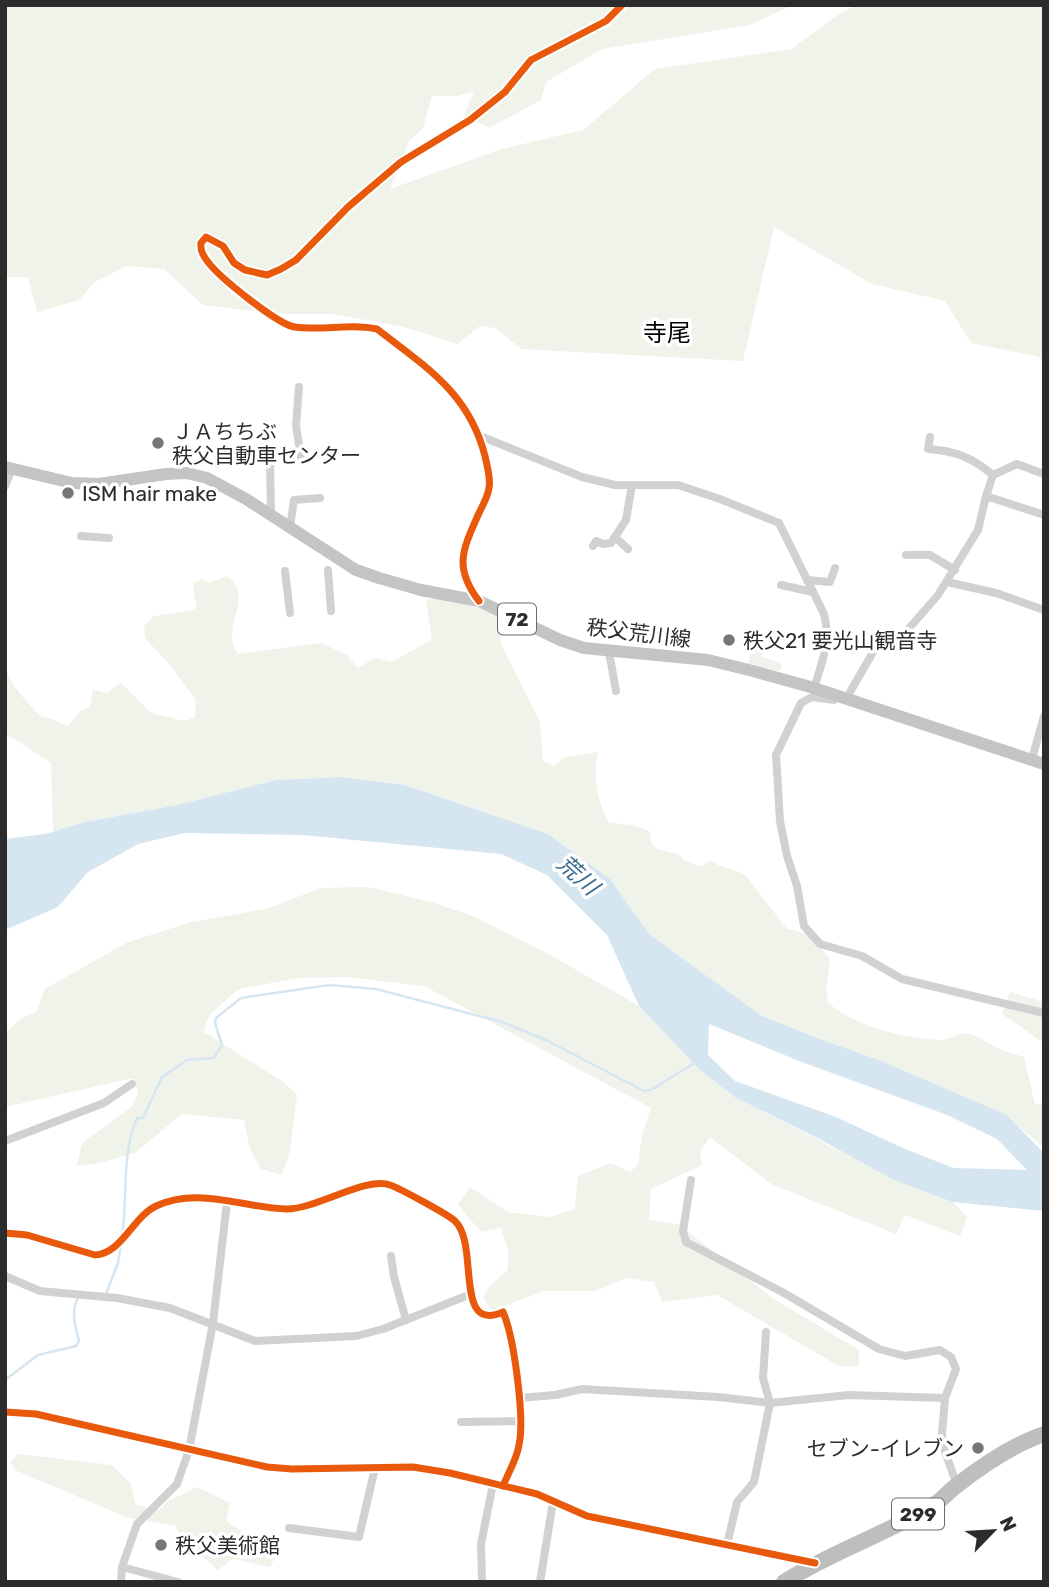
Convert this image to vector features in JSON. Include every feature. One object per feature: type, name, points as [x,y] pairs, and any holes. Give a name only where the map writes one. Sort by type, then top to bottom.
[{"type":"highway","name":"299","points":[[784,1582],[815,1563],[916,1515],[1015,1446],[1044,1434]]},
{"type":"main road","name":"秩父荒川線","points":[[8,468],[72,483],[99,484],[187,473],[207,478],[271,515],[356,570],[421,590],[480,601],[560,640],[609,652],[708,660],[814,688],[1038,762]]},
{"type":"street","points":[[480,601],[468,587],[461,565],[489,487],[489,471],[480,436],[465,407],[438,377],[377,329],[365,326],[295,327],[271,316],[212,267],[200,248],[201,243],[206,237],[211,238],[223,246],[234,263],[245,270],[267,275],[281,269],[296,260],[348,207],[401,162],[470,120],[505,92],[531,60],[606,21],[622,5]]},
{"type":"street","points":[[299,387],[296,426],[302,458]]},
{"type":"street","points":[[480,436],[582,477],[615,485],[678,485],[773,520],[783,529],[824,614],[828,639],[814,688]]},
{"type":"street","points":[[930,436],[928,449],[949,450],[975,460],[993,475]]},
{"type":"street","points":[[271,460],[271,515]]},
{"type":"street","points":[[1044,474],[1017,464],[993,475],[978,530],[938,595],[905,633],[876,647],[841,697],[834,700],[812,697],[801,703],[776,755],[780,821],[787,856],[797,886],[804,926],[820,944],[862,957],[902,979],[1044,1013]]},
{"type":"street","points":[[5,486],[8,468]]},
{"type":"street","points":[[593,547],[596,541],[611,543],[626,520],[632,485]]},
{"type":"street","points":[[986,496],[1044,515]]},
{"type":"street","points":[[290,527],[294,500],[320,498]]},
{"type":"street","points":[[81,536],[109,538]]},
{"type":"street","points":[[615,537],[628,549]]},
{"type":"street","points":[[906,555],[930,555],[955,570]]},
{"type":"street","points":[[807,580],[830,582],[835,568]]},
{"type":"street","points":[[328,570],[331,611]]},
{"type":"street","points":[[285,571],[290,613]]},
{"type":"street","points":[[947,582],[996,593],[1044,610]]},
{"type":"street","points":[[781,585],[813,592]]},
{"type":"street","points":[[609,652],[616,691]]},
{"type":"street","points":[[1038,762],[1044,716]]},
{"type":"street","points":[[5,1140],[104,1104],[132,1084]]},
{"type":"street","points":[[691,1180],[683,1231],[686,1242],[784,1293],[879,1349],[905,1356],[940,1350],[951,1357],[956,1369],[945,1398],[942,1434],[944,1449],[957,1485]]},
{"type":"street","points":[[5,1233],[27,1235],[95,1255],[104,1255],[152,1208],[183,1197],[206,1197],[288,1209],[316,1204],[373,1183],[388,1184],[455,1221],[465,1244],[471,1294],[476,1310],[479,1314],[493,1316],[503,1312],[513,1343],[520,1422],[519,1446],[503,1486]]},
{"type":"street","points":[[121,1582],[122,1567],[137,1524],[177,1484],[190,1450],[213,1323],[227,1202]]},
{"type":"street","points":[[391,1256],[406,1320]]},
{"type":"street","points":[[5,1276],[40,1291],[126,1299],[170,1308],[255,1341],[356,1336],[406,1320],[471,1294]]},
{"type":"street","points":[[727,1545],[737,1502],[754,1482],[770,1403],[763,1378],[766,1332]]},
{"type":"street","points":[[519,1398],[555,1395],[582,1389],[770,1403],[849,1395],[889,1394],[945,1398]]},
{"type":"street","points":[[5,1412],[36,1414],[267,1467],[413,1468],[537,1494],[587,1516],[815,1563]]},
{"type":"street","points":[[461,1422],[520,1422]]},
{"type":"street","points":[[289,1528],[359,1537],[375,1468]]},
{"type":"street","points":[[482,1582],[481,1545],[493,1484]]},
{"type":"street","points":[[540,1582],[553,1502]]},
{"type":"street","points":[[122,1567],[178,1582]]},
{"type":"shaded area","points":[[5,5],[793,5],[750,25],[602,49],[546,82],[541,100],[489,128],[464,115],[474,92],[457,96],[432,96],[423,128],[409,141],[390,189],[502,149],[583,130],[655,69],[791,49],[844,11],[857,5],[1044,5],[1044,362],[1039,357],[971,343],[945,301],[872,284],[774,227],[743,361],[521,349],[495,328],[480,326],[457,344],[404,327],[333,314],[280,314],[203,305],[164,269],[126,266],[95,282],[79,300],[37,312],[28,277],[5,277]]},
{"type":"shaded area","points":[[227,576],[238,591],[238,608],[232,635],[238,654],[321,643],[347,655],[358,668],[375,658],[392,662],[432,639],[426,600],[439,597],[497,614],[501,644],[540,722],[543,761],[554,766],[565,757],[598,752],[597,788],[608,822],[649,831],[652,845],[680,855],[683,860],[699,866],[711,861],[746,876],[787,929],[807,935],[826,954],[830,960],[826,990],[828,1003],[839,1011],[866,1025],[911,1037],[943,1040],[966,1033],[1024,1057],[1035,1105],[1044,1103],[1044,1148],[1006,1115],[879,1060],[762,1016],[649,934],[610,879],[548,834],[405,785],[341,777],[276,780],[177,805],[85,822],[53,832],[51,763],[5,733],[5,668],[21,695],[42,717],[68,726],[79,712],[90,706],[93,690],[107,693],[121,683],[151,713],[185,721],[195,717],[196,700],[171,666],[145,638],[144,626],[154,616],[193,610],[197,606],[193,583],[202,579],[209,583]]},
{"type":"shaded area","points":[[744,631],[767,636],[761,656],[782,664],[780,671],[748,663],[753,644],[741,640]]},
{"type":"shaded area","points":[[368,887],[431,902],[473,916],[545,952],[639,1006],[701,1071],[736,1098],[873,1168],[953,1202],[967,1217],[960,1236],[905,1215],[896,1234],[771,1184],[710,1137],[700,1151],[702,1165],[651,1189],[649,1220],[678,1224],[774,1299],[859,1350],[859,1367],[839,1366],[717,1295],[662,1302],[654,1282],[626,1278],[595,1291],[544,1291],[492,1310],[483,1298],[488,1288],[508,1269],[508,1250],[501,1228],[481,1232],[458,1205],[470,1187],[508,1212],[550,1217],[575,1209],[578,1176],[611,1163],[630,1172],[638,1165],[642,1134],[651,1108],[424,986],[347,977],[298,978],[239,989],[209,1015],[204,1032],[285,1083],[297,1095],[290,1150],[282,1175],[261,1169],[250,1149],[244,1120],[182,1114],[135,1153],[77,1166],[82,1143],[132,1107],[138,1091],[133,1078],[5,1107],[5,1030],[37,1011],[45,989],[126,943],[191,922],[266,909],[321,888]]},
{"type":"shaded area","points":[[1010,992],[1044,1002],[1044,1043],[1002,1014]]},
{"type":"shaded area","points":[[18,1454],[112,1465],[131,1484],[136,1505],[159,1510],[168,1501],[197,1487],[230,1503],[226,1521],[276,1555],[270,1567],[233,1559],[218,1570],[202,1556],[183,1547],[176,1526],[128,1518],[15,1470],[11,1462]]},
{"type":"water","name":"荒川","points":[[341,777],[405,785],[548,834],[610,879],[649,934],[762,1016],[879,1060],[1007,1115],[1044,1153],[1044,1211],[953,1202],[894,1180],[736,1098],[701,1071],[639,1006],[607,935],[547,875],[501,854],[302,835],[185,833],[138,844],[88,872],[58,907],[5,930],[5,839],[45,834],[85,822],[177,805],[276,780]],"holes":[[[709,1024],[799,1061],[947,1115],[997,1139],[1027,1170],[954,1168],[836,1117],[735,1081],[708,1055]]]},
{"type":"waterway","points":[[122,1236],[127,1161],[137,1118],[143,1118],[162,1077],[187,1060],[214,1058],[222,1045],[216,1018],[241,998],[329,985],[376,989],[502,1022],[546,1040],[644,1091],[651,1090],[696,1062]]},
{"type":"waterway","points":[[104,1294],[118,1263],[121,1246]]},
{"type":"waterway","points":[[5,1380],[38,1355],[76,1346],[79,1341],[74,1312],[79,1296]]},
{"type":"cycle path","points":[[479,601],[466,578],[463,558],[488,494],[489,476],[478,434],[457,398],[428,369],[377,329],[295,327],[276,318],[214,269],[203,255],[201,243],[206,237],[223,246],[234,263],[245,270],[267,275],[281,269],[296,260],[348,207],[401,162],[470,120],[505,92],[531,60],[606,21],[622,5]]},
{"type":"cycle path","points":[[5,1233],[27,1235],[95,1255],[104,1253],[120,1242],[148,1211],[172,1200],[204,1198],[287,1209],[299,1208],[380,1183],[403,1191],[455,1221],[466,1248],[472,1299],[478,1310],[488,1315],[503,1312],[511,1340],[521,1416],[519,1445],[503,1486]]},
{"type":"cycle path","points":[[5,1412],[36,1414],[267,1467],[413,1467],[450,1473],[537,1494],[587,1516],[815,1563]]},
{"type":"place","name":"ＪＡちちぶ 秩父自動車センター","points":[[158,443]]},
{"type":"place","name":"ISM hair make","points":[[68,493]]},
{"type":"place","name":"秩父21 要光山観音寺","points":[[729,640]]},
{"type":"place","name":"セブン-イレブン","points":[[978,1448]]},
{"type":"place","name":"秩父美術館","points":[[161,1545]]},
{"type":"district","name":"寺尾","points":[[667,333]]}]
